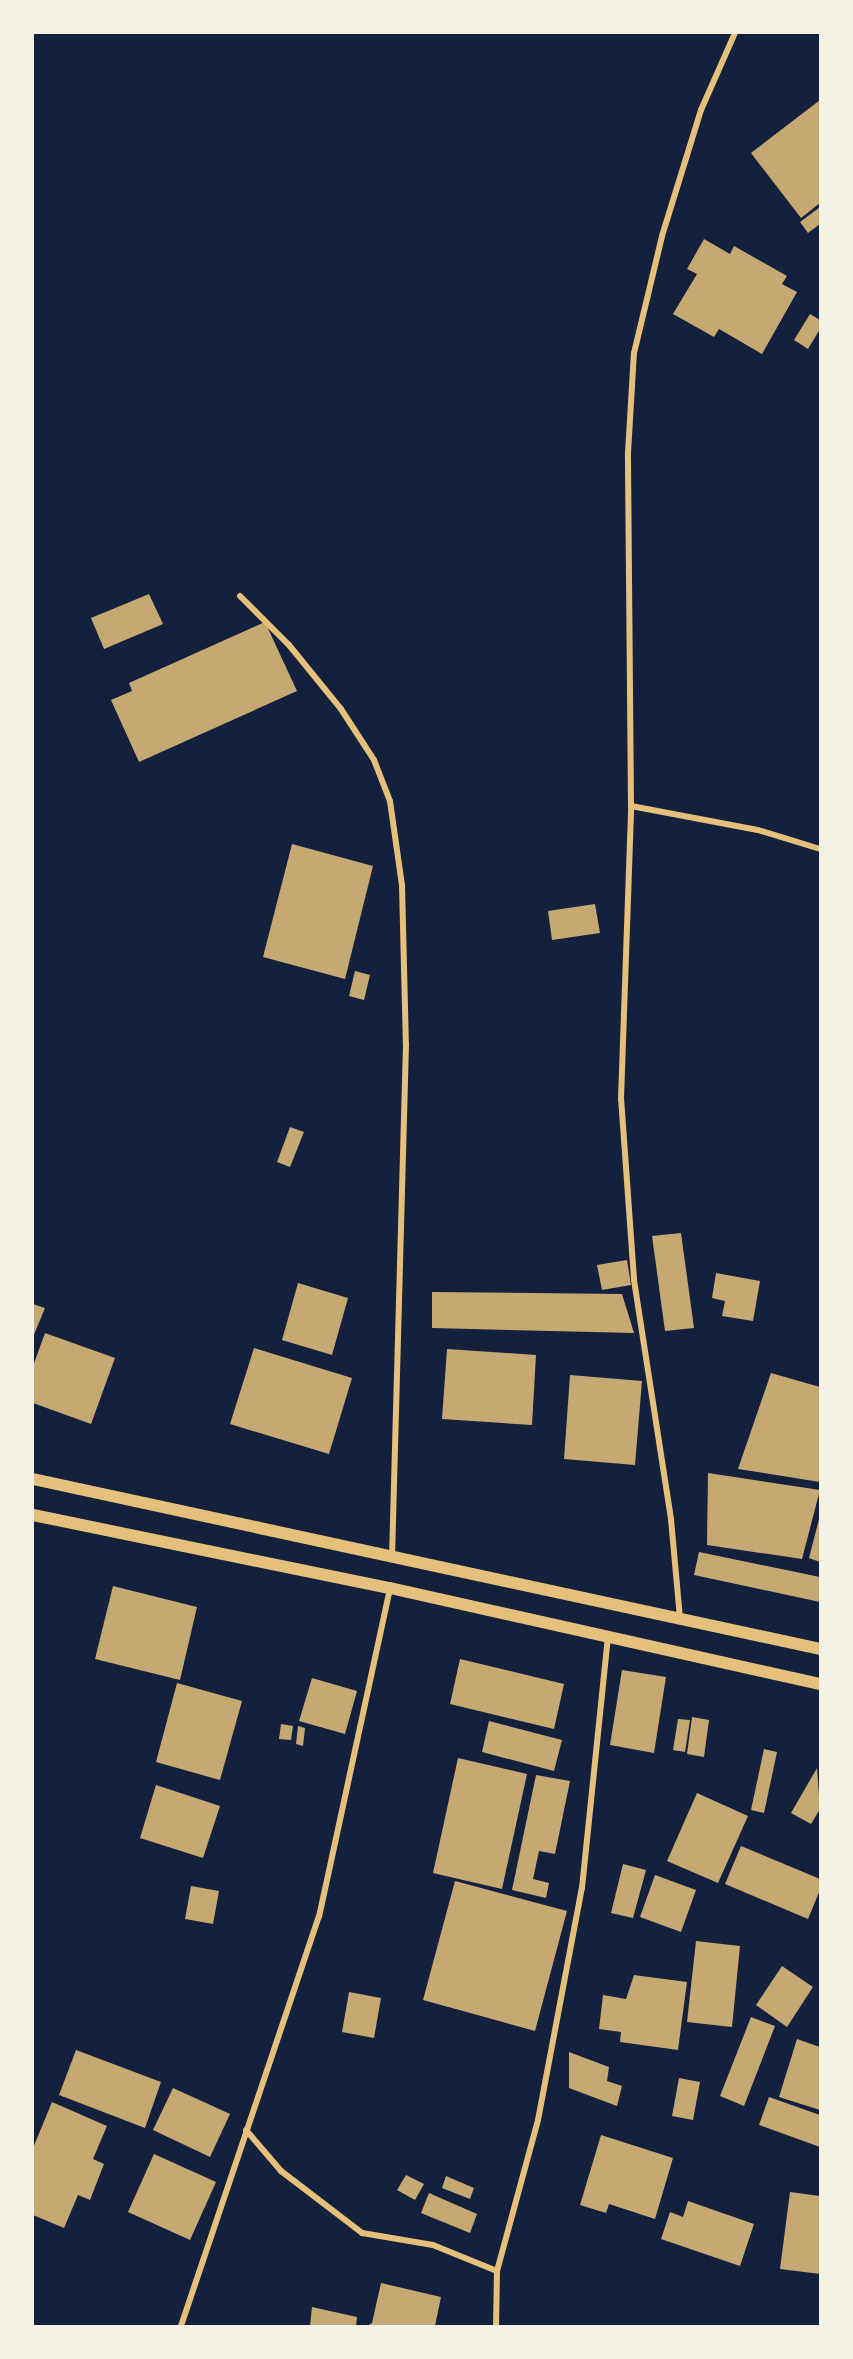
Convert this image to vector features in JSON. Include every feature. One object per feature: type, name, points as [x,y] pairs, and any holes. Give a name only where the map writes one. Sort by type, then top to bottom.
[{"type":"main road","points":[[33,1479],[680,1622],[820,1649]]},
{"type":"main road","points":[[33,1515],[390,1588],[820,1684]]},
{"type":"street","points":[[680,1622],[671,1519],[626,1205],[621,1099],[631,806],[627,453],[634,353],[662,236],[701,110],[735,33]]},
{"type":"street","points":[[240,596],[289,645],[341,709],[374,760],[390,801],[402,885],[406,1044],[392,1559]]},
{"type":"street","points":[[631,806],[758,830],[820,849]]},
{"type":"street","points":[[181,2326],[319,1917],[390,1588]]},
{"type":"street","points":[[496,2326],[497,2271],[538,2120],[582,1888],[608,1635]]},
{"type":"street","points":[[246,2130],[281,2171],[362,2233],[433,2245],[497,2271]]},
{"type":"building","points":[[820,100],[820,203],[801,218],[751,153]]},
{"type":"building","points":[[820,207],[820,224],[808,233],[800,222]]},
{"type":"building","points":[[704,239],[730,254],[734,246],[787,276],[782,284],[797,292],[762,354],[719,329],[714,337],[673,314],[697,274],[687,269]]},
{"type":"building","points":[[810,314],[820,320],[820,329],[808,349],[794,340]]},
{"type":"building","points":[[149,594],[163,624],[104,649],[91,618]]},
{"type":"building","points":[[265,622],[297,691],[139,762],[111,700],[132,691],[129,683]]},
{"type":"building","points":[[292,844],[373,866],[345,979],[263,957]]},
{"type":"building","points":[[595,904],[600,933],[552,940],[548,911]]},
{"type":"building","points":[[355,971],[370,975],[364,1000],[349,996]]},
{"type":"building","points":[[290,1127],[304,1132],[290,1167],[277,1162]]},
{"type":"building","points":[[681,1233],[694,1328],[665,1331],[652,1236]]},
{"type":"building","points":[[627,1260],[631,1285],[602,1290],[597,1265]]},
{"type":"building","points":[[716,1273],[760,1281],[753,1321],[722,1316],[725,1301],[712,1298]]},
{"type":"building","points":[[298,1283],[348,1298],[332,1355],[282,1340]]},
{"type":"building","points":[[432,1292],[622,1294],[634,1333],[432,1328]]},
{"type":"building","points":[[33,1304],[45,1308],[33,1337]]},
{"type":"building","points":[[45,1333],[115,1358],[91,1424],[33,1403],[33,1366]]},
{"type":"building","points":[[254,1348],[352,1378],[329,1454],[230,1424]]},
{"type":"building","points":[[447,1349],[536,1355],[532,1425],[442,1419]]},
{"type":"building","points":[[771,1373],[820,1387],[820,1482],[738,1469]]},
{"type":"building","points":[[570,1375],[642,1381],[635,1465],[564,1459]]},
{"type":"building","points":[[708,1473],[820,1490],[802,1559],[707,1545]]},
{"type":"building","points":[[820,1519],[820,1562],[809,1558]]},
{"type":"building","points":[[699,1552],[820,1577],[820,1602],[694,1575]]},
{"type":"building","points":[[113,1586],[197,1607],[180,1680],[95,1659]]},
{"type":"building","points":[[460,1659],[564,1684],[554,1729],[450,1704]]},
{"type":"building","points":[[622,1670],[666,1677],[654,1753],[610,1745]]},
{"type":"building","points":[[312,1678],[357,1691],[345,1734],[299,1721]]},
{"type":"building","points":[[177,1683],[242,1701],[220,1780],[156,1762]]},
{"type":"building","points":[[692,1717],[709,1720],[704,1757],[687,1754]]},
{"type":"building","points":[[678,1719],[690,1720],[685,1752],[673,1750]]},
{"type":"building","points":[[489,1721],[562,1740],[554,1771],[482,1752]]},
{"type":"building","points":[[281,1724],[293,1726],[291,1740],[279,1739]]},
{"type":"building","points":[[298,1726],[305,1728],[303,1746],[296,1744]]},
{"type":"building","points":[[764,1749],[777,1752],[764,1813],[751,1810]]},
{"type":"building","points":[[458,1758],[527,1774],[502,1889],[433,1873]]},
{"type":"building","points":[[817,1768],[820,1809],[811,1824],[791,1813]]},
{"type":"building","points":[[536,1775],[570,1781],[555,1854],[539,1851],[533,1879],[549,1883],[546,1898],[512,1890]]},
{"type":"building","points":[[156,1785],[220,1806],[203,1858],[140,1838]]},
{"type":"building","points":[[697,1793],[748,1816],[718,1883],[667,1861]]},
{"type":"building","points":[[741,1846],[820,1879],[820,1890],[808,1919],[725,1884]]},
{"type":"building","points":[[623,1864],[646,1870],[633,1918],[611,1913]]},
{"type":"building","points":[[655,1875],[696,1890],[681,1932],[640,1917]]},
{"type":"building","points":[[455,1881],[567,1911],[535,2031],[423,2000]]},
{"type":"building","points":[[191,1886],[219,1891],[213,1924],[185,1919]]},
{"type":"building","points":[[696,1941],[740,1946],[732,2027],[687,2022]]},
{"type":"building","points":[[782,1966],[813,1987],[787,2027],[756,2005]]},
{"type":"building","points":[[634,1975],[687,1982],[678,2050],[620,2042],[621,2032],[599,2029],[603,1995],[626,1999]]},
{"type":"building","points":[[349,1992],[381,1998],[374,2038],[342,2032]]},
{"type":"building","points":[[751,2017],[775,2026],[744,2106],[720,2096]]},
{"type":"building","points":[[797,2039],[820,2047],[820,2110],[779,2097]]},
{"type":"building","points":[[76,2050],[161,2082],[145,2128],[59,2095]]},
{"type":"building","points":[[569,2052],[609,2067],[607,2081],[622,2086],[617,2106],[569,2088]]},
{"type":"building","points":[[679,2078],[700,2082],[693,2120],[672,2116]]},
{"type":"building","points":[[173,2088],[230,2114],[210,2157],[153,2130]]},
{"type":"building","points":[[769,2097],[820,2115],[820,2147],[759,2125]]},
{"type":"building","points":[[52,2102],[107,2126],[93,2159],[104,2164],[90,2200],[78,2195],[64,2228],[33,2215],[33,2148]]},
{"type":"building","points":[[601,2135],[673,2158],[655,2219],[609,2204],[606,2213],[580,2205]]},
{"type":"building","points":[[154,2154],[216,2182],[190,2240],[128,2212]]},
{"type":"building","points":[[406,2175],[424,2184],[415,2200],[397,2190]]},
{"type":"building","points":[[446,2176],[474,2188],[470,2199],[442,2188]]},
{"type":"building","points":[[790,2192],[820,2196],[820,2274],[780,2269]]},
{"type":"building","points":[[429,2193],[477,2214],[470,2233],[421,2213]]},
{"type":"building","points":[[688,2201],[754,2224],[740,2266],[661,2239],[670,2212],[683,2217]]},
{"type":"building","points":[[381,2283],[441,2297],[435,2326],[367,2326],[372,2323]]},
{"type":"building","points":[[312,2307],[357,2317],[356,2326],[310,2326]]}]
